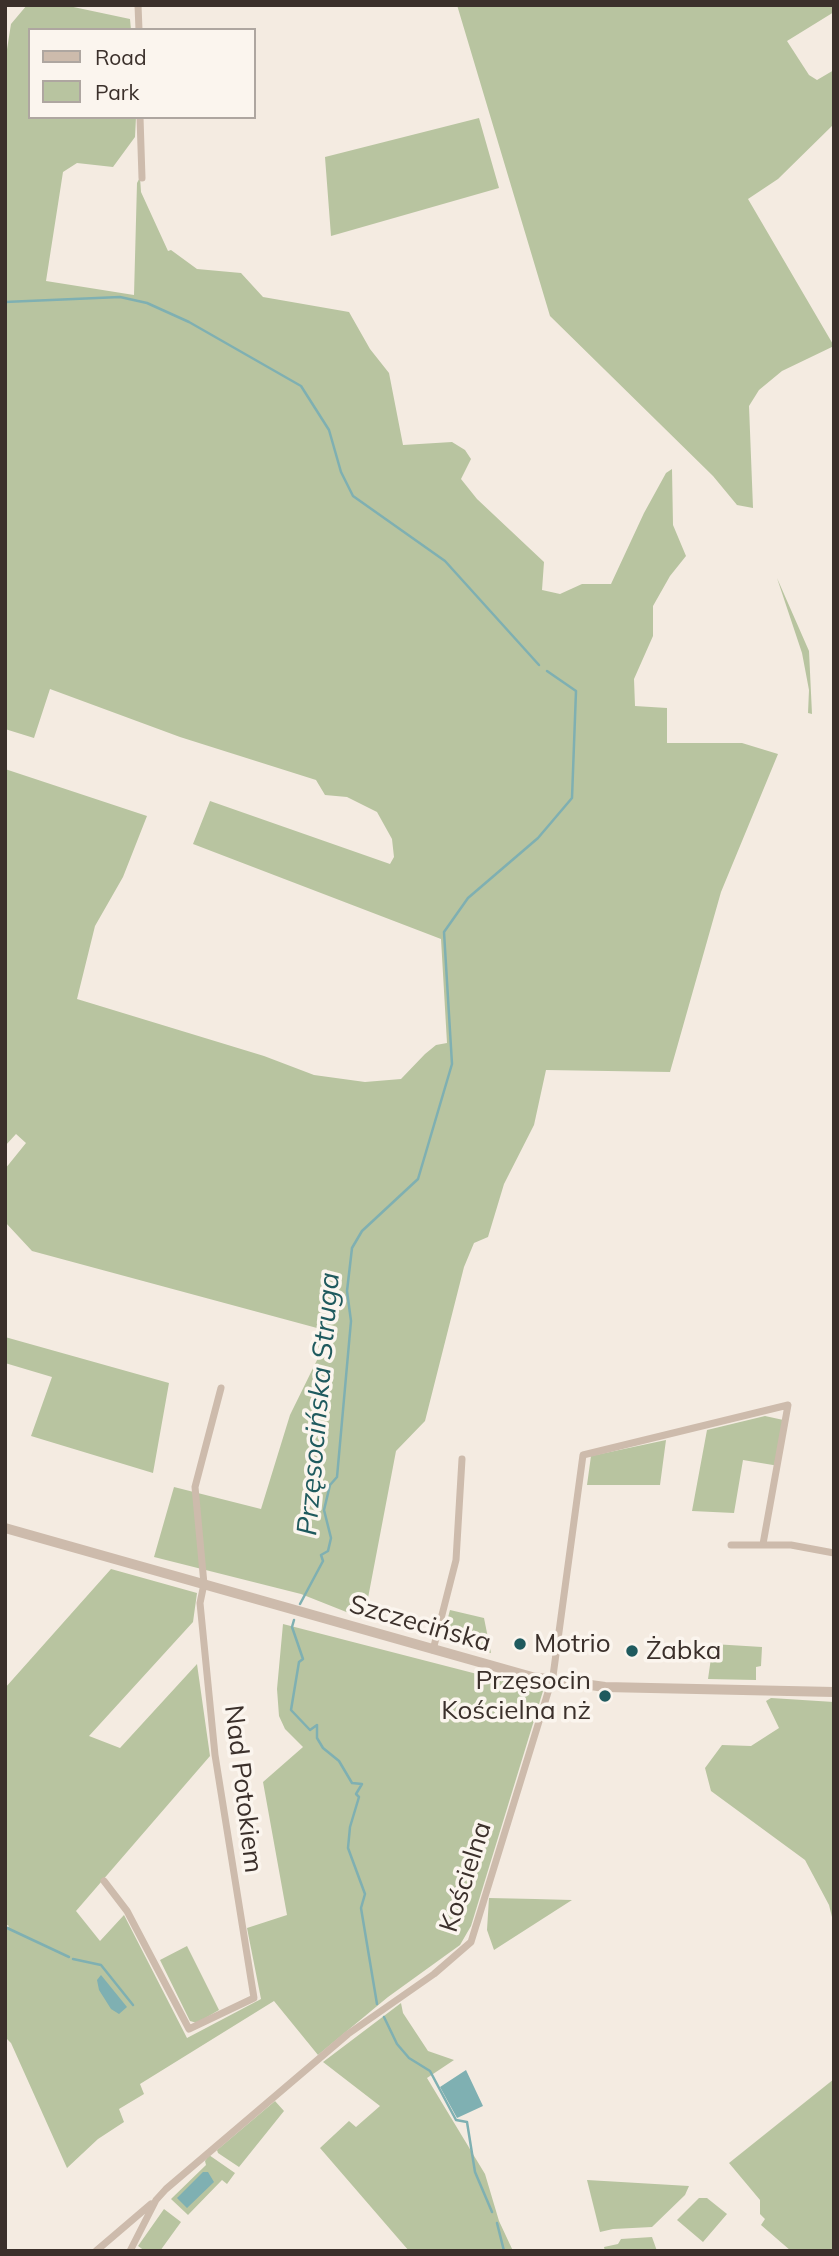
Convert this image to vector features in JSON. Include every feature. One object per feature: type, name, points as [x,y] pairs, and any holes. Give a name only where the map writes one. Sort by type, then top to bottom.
[{"type":"street","points":[[138,5],[139,28]]},
{"type":"street","points":[[140,119],[142,178]]},
{"type":"street","name":"Nad Potokiem","points":[[104,1881],[127,1911],[189,2029],[254,1998],[215,1755],[200,1603],[204,1584],[195,1487],[221,1388]]},
{"type":"street","name":"Kościelna","points":[[131,2248],[156,2200],[348,2034],[434,1974],[471,1942],[552,1680],[583,1455],[788,1405],[763,1544]]},
{"type":"street","points":[[433,1650],[456,1560],[462,1459]]},
{"type":"street","name":"Szczecińska","points":[[5,1528],[433,1650],[552,1680],[611,1687],[834,1692]]},
{"type":"street","points":[[731,1545],[791,1545],[834,1553]]},
{"type":"street","points":[[96,2251],[156,2200]]},
{"type":"street","points":[[117,2235],[131,2248]]},
{"type":"green space","points":[[27,5],[64,5],[130,19],[131,28],[28,28],[28,119],[136,119],[135,137],[113,167],[77,163],[63,172],[46,281],[134,295],[137,183],[140,177],[141,192],[168,251],[171,250],[197,269],[241,273],[263,297],[349,312],[370,349],[389,373],[403,445],[452,442],[465,450],[471,459],[461,479],[477,499],[544,562],[542,590],[560,594],[582,584],[611,584],[644,513],[666,473],[672,469],[673,525],[686,556],[670,576],[653,606],[653,636],[634,679],[635,706],[667,708],[667,743],[742,743],[778,754],[721,892],[670,1072],[546,1070],[534,1125],[504,1184],[488,1237],[474,1243],[464,1267],[425,1421],[396,1451],[364,1619],[301,1594],[154,1557],[174,1487],[261,1509],[290,1415],[318,1358],[317,1328],[32,1251],[5,1222],[5,1169],[26,1143],[16,1134],[5,1146],[5,769],[147,816],[123,877],[95,926],[77,999],[264,1056],[314,1075],[365,1082],[401,1079],[436,1045],[447,1043],[441,939],[193,844],[210,801],[390,864],[394,857],[392,839],[377,812],[347,797],[325,795],[316,780],[180,737],[50,689],[34,738],[5,729],[5,62],[11,24]]},
{"type":"green space","points":[[457,5],[834,5],[834,12],[787,41],[809,75],[817,80],[834,70],[834,124],[778,179],[748,199],[834,346],[782,371],[759,390],[749,406],[753,508],[737,505],[713,476],[550,316]]},
{"type":"green space","points":[[479,118],[499,188],[331,236],[325,157]]},
{"type":"green space","points":[[777,578],[809,651],[812,714],[808,713],[809,690],[802,653]]},
{"type":"green space","points":[[5,1337],[169,1383],[153,1473],[31,1436],[52,1377],[5,1363]]},
{"type":"green space","points":[[765,1416],[788,1421],[779,1466],[743,1460],[734,1513],[692,1511],[707,1430]]},
{"type":"green space","points":[[666,1440],[660,1485],[587,1485],[591,1456]]},
{"type":"green space","points":[[111,1569],[197,1593],[193,1622],[89,1736],[120,1748],[197,1664],[210,1756],[76,1911],[100,1941],[124,1915],[187,2038],[261,1999],[247,1928],[287,1915],[263,1782],[303,1747],[285,1729],[279,1716],[277,1689],[283,1624],[543,1691],[471,1926],[460,1945],[388,1997],[318,2055],[274,2001],[140,2084],[144,2094],[119,2109],[124,2122],[98,2139],[67,2168],[11,2043],[5,2037],[5,1930],[9,1926],[5,1924],[5,1688]]},
{"type":"green space","points":[[450,1610],[484,1618],[491,1653],[442,1640]]},
{"type":"green space","points":[[713,1644],[762,1647],[761,1666],[756,1667],[756,1680],[708,1679]]},
{"type":"green space","points":[[771,1698],[834,1702],[834,1925],[829,1905],[805,1860],[711,1791],[705,1768],[722,1745],[751,1746],[779,1728],[766,1701]]},
{"type":"green space","points":[[489,1898],[572,1900],[494,1950],[487,1930]]},
{"type":"green space","points":[[187,1946],[219,2010],[197,2023],[190,2021],[160,1960]]},
{"type":"green space","points":[[401,2003],[403,2013],[428,2051],[454,2060],[427,2078],[485,2174],[499,2221],[513,2251],[409,2251],[320,2148],[349,2121],[356,2127],[380,2106],[323,2062]]},
{"type":"green space","points":[[834,2079],[834,2251],[791,2251],[761,2225],[765,2219],[760,2214],[760,2200],[729,2163]]},
{"type":"green space","points":[[275,2101],[284,2111],[239,2167],[218,2153],[217,2150]]},
{"type":"green space","points":[[209,2155],[235,2173],[227,2184],[222,2180],[188,2215],[171,2199],[206,2165],[205,2161]]},
{"type":"green space","points":[[587,2180],[689,2186],[685,2195],[652,2227],[600,2232]]},
{"type":"green space","points":[[699,2198],[707,2198],[727,2214],[703,2242],[677,2220]]},
{"type":"green space","points":[[164,2209],[181,2222],[160,2251],[145,2251],[138,2246]]},
{"type":"green space","points":[[652,2237],[657,2251],[605,2251],[604,2247],[618,2244],[621,2239]]},
{"type":"water","points":[[101,1975],[127,2007],[119,2014],[111,2009],[99,1990],[97,1980]]},
{"type":"water","points":[[466,2070],[483,2106],[457,2118],[440,2087]]},
{"type":"water","points":[[203,2172],[208,2172],[214,2182],[187,2208],[177,2198]]},
{"type":"waterway","name":"Przęsocińska Struga","points":[[5,302],[120,297],[147,303],[189,322],[301,386],[329,430],[341,472],[353,496],[445,561],[539,665]]},
{"type":"waterway","name":"Przęsocińska Struga","points":[[300,1604],[323,1561],[321,1555],[328,1551],[331,1538],[324,1510],[330,1485],[337,1477],[351,1321],[347,1291],[352,1248],[362,1231],[418,1179],[452,1064],[444,932],[468,898],[538,838],[572,798],[576,691],[547,671]]},
{"type":"waterway","name":"Przęsocińska Struga","points":[[294,1620],[292,1627],[303,1659],[299,1662],[291,1710],[310,1730],[317,1725],[317,1738],[323,1748],[339,1761],[352,1783],[362,1784],[356,1794],[359,1797],[350,1827],[348,1848],[365,1894],[361,1908],[377,2004]]},
{"type":"waterway","points":[[5,1927],[69,1957]]},
{"type":"waterway","points":[[73,1959],[101,1965],[133,2005]]},
{"type":"waterway","name":"Przęsocińska Struga","points":[[384,2017],[397,2044],[409,2058],[430,2071],[456,2120],[467,2122],[475,2172],[492,2212]]},
{"type":"waterway","name":"Przęsocińska Struga","points":[[497,2223],[504,2251]]},
{"type":"place","name":"Motrio","points":[[520,1644]]},
{"type":"place","name":"Żabka","points":[[632,1651]]},
{"type":"place","name":"Przęsocin Kościelna nż","points":[[605,1696]]}]
